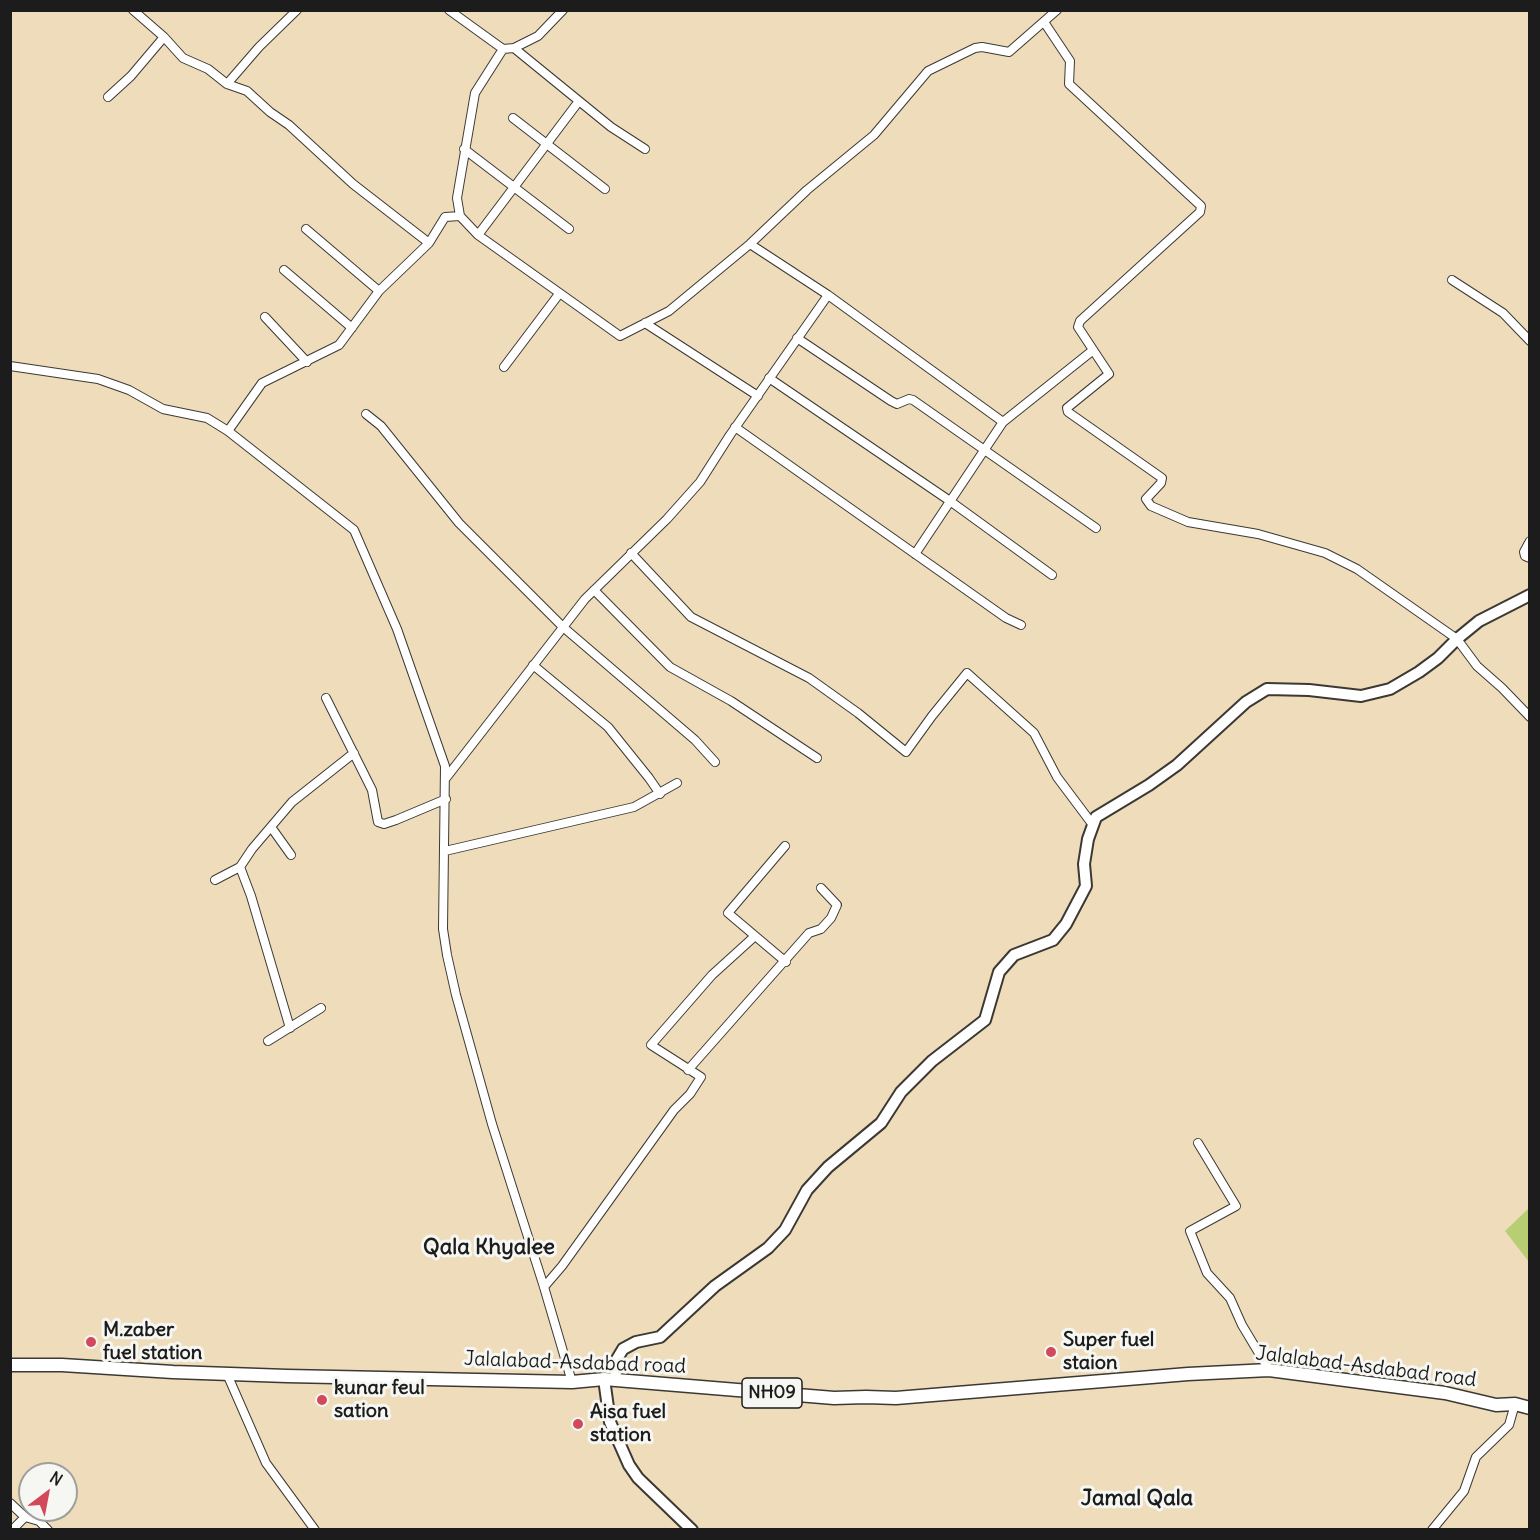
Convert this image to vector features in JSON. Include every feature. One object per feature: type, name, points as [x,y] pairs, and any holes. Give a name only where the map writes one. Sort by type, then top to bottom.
[{"type":"main road","name":"Jalalabad-Asdabad road","points":[[10,1365],[62,1365],[226,1374],[572,1382],[609,1380],[834,1398],[896,1398],[1188,1374],[1269,1370],[1445,1394],[1496,1405],[1515,1404],[1530,1408]]},
{"type":"street","points":[[133,10],[164,37],[183,58],[208,69],[228,84],[247,91],[270,112],[289,125],[353,184],[429,243]]},
{"type":"street","points":[[228,84],[259,47],[297,10]]},
{"type":"street","points":[[449,10],[503,49],[514,48],[538,36],[563,10]]},
{"type":"street","points":[[503,49],[475,93],[457,198],[460,216],[478,235],[620,336],[669,311],[750,244],[814,184],[874,135],[928,71],[975,48],[982,47],[1009,52],[1057,10]]},
{"type":"street","points":[[1044,22],[1070,61],[1069,84],[1201,206],[1200,212],[1080,321],[1078,327],[1109,374],[1067,408],[1068,412],[1162,478],[1161,483],[1146,499],[1151,506],[1188,522],[1258,534],[1325,553],[1357,569],[1457,639],[1477,666],[1530,717]]},
{"type":"street","points":[[108,97],[131,76],[164,37]]},
{"type":"street","points":[[514,48],[611,127],[645,149]]},
{"type":"street","points":[[478,235],[579,101]]},
{"type":"street","points":[[513,117],[605,189]]},
{"type":"street","points":[[464,149],[569,230]]},
{"type":"street","points":[[228,431],[262,383],[339,345],[379,291],[429,243],[446,217],[460,216]]},
{"type":"street","points":[[306,229],[379,291]]},
{"type":"street","points":[[750,244],[828,295],[1003,422]]},
{"type":"street","points":[[284,270],[352,328]]},
{"type":"street","points":[[1452,280],[1503,313],[1530,340]]},
{"type":"street","points":[[504,367],[559,294]]},
{"type":"street","points":[[446,778],[594,590],[667,519],[700,482],[769,378],[828,295]]},
{"type":"street","points":[[265,317],[307,362]]},
{"type":"street","points":[[645,322],[758,396]]},
{"type":"street","points":[[797,338],[891,401],[900,404],[909,399],[914,400],[1096,528]]},
{"type":"street","points":[[915,554],[1003,422],[1092,351]]},
{"type":"street","points":[[10,366],[98,379],[129,390],[163,409],[207,418],[228,431],[354,530],[397,629],[445,766],[443,929],[456,995],[492,1124],[572,1382]]},
{"type":"street","points":[[769,378],[950,501],[1052,575]]},
{"type":"street","points":[[366,414],[381,426],[459,523],[563,627],[695,740],[715,762]]},
{"type":"street","points":[[735,428],[1006,618],[1021,625]]},
{"type":"street","points":[[1530,540],[1524,552],[1525,556],[1530,558]]},
{"type":"street","points":[[631,553],[692,617],[809,678],[858,713],[906,752],[967,673],[1034,733],[1057,777],[1093,825]]},
{"type":"street","points":[[594,590],[670,667],[731,701],[817,758]]},
{"type":"street","points":[[692,1530],[638,1478],[629,1465],[610,1422],[609,1380],[617,1359],[623,1349],[636,1342],[660,1337],[722,1281],[768,1248],[784,1230],[807,1190],[828,1167],[881,1123],[901,1092],[932,1061],[985,1020],[999,972],[1014,955],[1053,940],[1066,924],[1086,886],[1084,864],[1096,817],[1177,765],[1246,702],[1267,689],[1309,690],[1361,696],[1390,689],[1438,658],[1479,621],[1530,596]]},
{"type":"street","points":[[533,665],[608,727],[660,794]]},
{"type":"street","points":[[326,698],[372,790],[376,818],[380,823],[396,820],[446,799]]},
{"type":"street","points":[[215,880],[240,867],[252,849],[302,793],[354,753]]},
{"type":"street","points":[[445,851],[634,807],[678,783]]},
{"type":"street","points":[[271,827],[291,855]]},
{"type":"street","points":[[785,846],[728,913],[786,962]]},
{"type":"street","points":[[240,867],[251,896],[290,1028]]},
{"type":"street","points":[[688,1070],[786,962],[809,933],[821,929],[831,918],[837,904],[821,888]]},
{"type":"street","points":[[544,1287],[562,1266],[674,1110],[690,1094],[701,1077],[651,1045],[712,975],[755,936]]},
{"type":"street","points":[[268,1041],[321,1008]]},
{"type":"street","points":[[1198,1143],[1236,1206],[1190,1231],[1207,1273],[1230,1298],[1242,1325],[1269,1370]]},
{"type":"street","points":[[226,1374],[266,1463],[315,1530]]},
{"type":"street","points":[[1432,1530],[1464,1491],[1476,1457],[1509,1425],[1515,1404]]},
{"type":"green space","points":[[1529,1208],[1529,1262],[1505,1231]]},
{"type":"place","name":"M.zaber fuel station","points":[[91,1342]]},
{"type":"place","name":"Super fuel staion","points":[[1051,1352]]},
{"type":"place","name":"kunar feul sation","points":[[322,1400]]},
{"type":"place","name":"Aisa fuel station","points":[[578,1424]]},
{"type":"district","name":"Qala Khyalee","points":[[489,1248]]},
{"type":"district","name":"Jamal Qala","points":[[1137,1499]]}]
